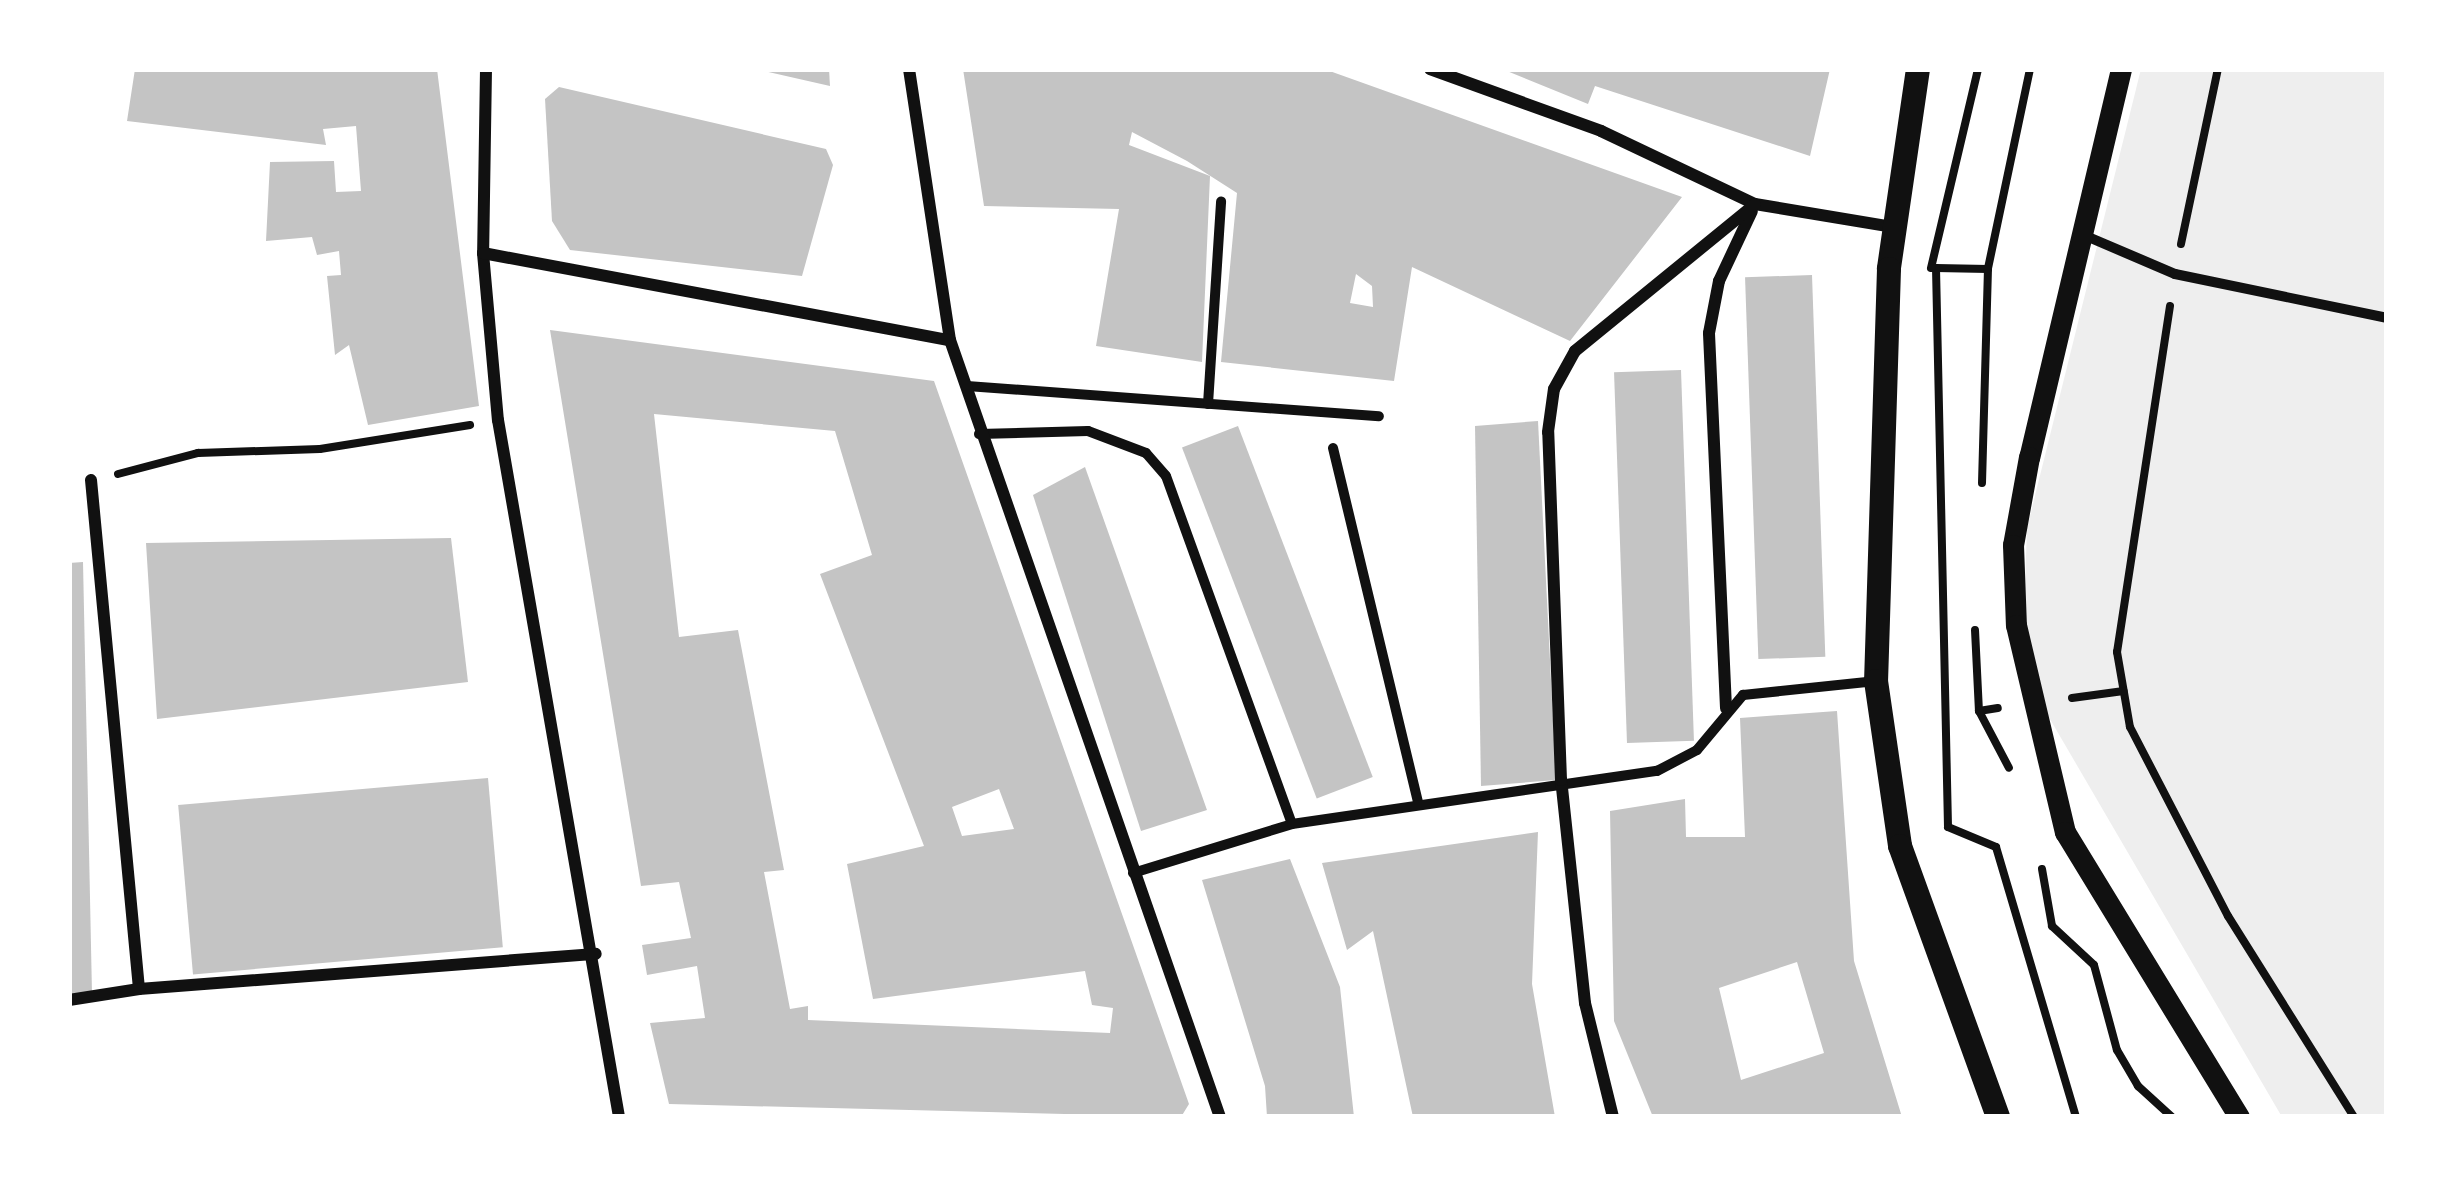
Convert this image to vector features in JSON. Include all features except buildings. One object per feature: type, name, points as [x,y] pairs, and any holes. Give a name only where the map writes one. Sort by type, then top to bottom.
[{"type":"main road","points":[[1918,69],[1889,268],[1876,681],[1900,846],[1998,1117]]},
{"type":"street","points":[[486,69],[483,253],[498,420],[596,954],[619,1117]]},
{"type":"street","points":[[909,69],[950,340],[1220,1117]]},
{"type":"street","points":[[1430,69],[1600,130],[1755,204],[1892,227]]},
{"type":"street","points":[[2121,69],[2013,545],[2016,625],[2065,832],[2239,1117]]},
{"type":"street","points":[[1208,404],[1221,201]]},
{"type":"street","points":[[1726,708],[1709,333],[1719,281],[1755,204]]},
{"type":"street","points":[[1613,1117],[1585,1004],[1562,780],[1548,432],[1554,389],[1575,351],[1755,204]]},
{"type":"street","points":[[2086,236],[2175,274],[2387,318]]},
{"type":"street","points":[[483,253],[950,340]]},
{"type":"street","points":[[967,386],[1378,416]]},
{"type":"street","points":[[979,434],[1103,434],[1145,453],[1166,476],[1292,824]]},
{"type":"street","points":[[1334,448],[1418,803]]},
{"type":"street","points":[[91,480],[139,989]]},
{"type":"street","points":[[1132,873],[1292,824],[1679,765],[1726,708],[1765,690],[1876,681]]},
{"type":"street","points":[[69,1000],[139,989],[596,954]]},
{"type":"path","points":[[1889,268],[1936,268],[1978,69]]},
{"type":"path","points":[[2218,69],[2175,274],[2117,652],[2130,727],[2228,916],[2354,1117]]},
{"type":"path","points":[[91,480],[198,453],[320,449],[498,420]]},
{"type":"path","points":[[2032,702],[2124,692]]},
{"type":"shaded area","points":[[2141,69],[2387,69],[2387,1117],[2282,1117],[2022,671],[2027,528]]}]
